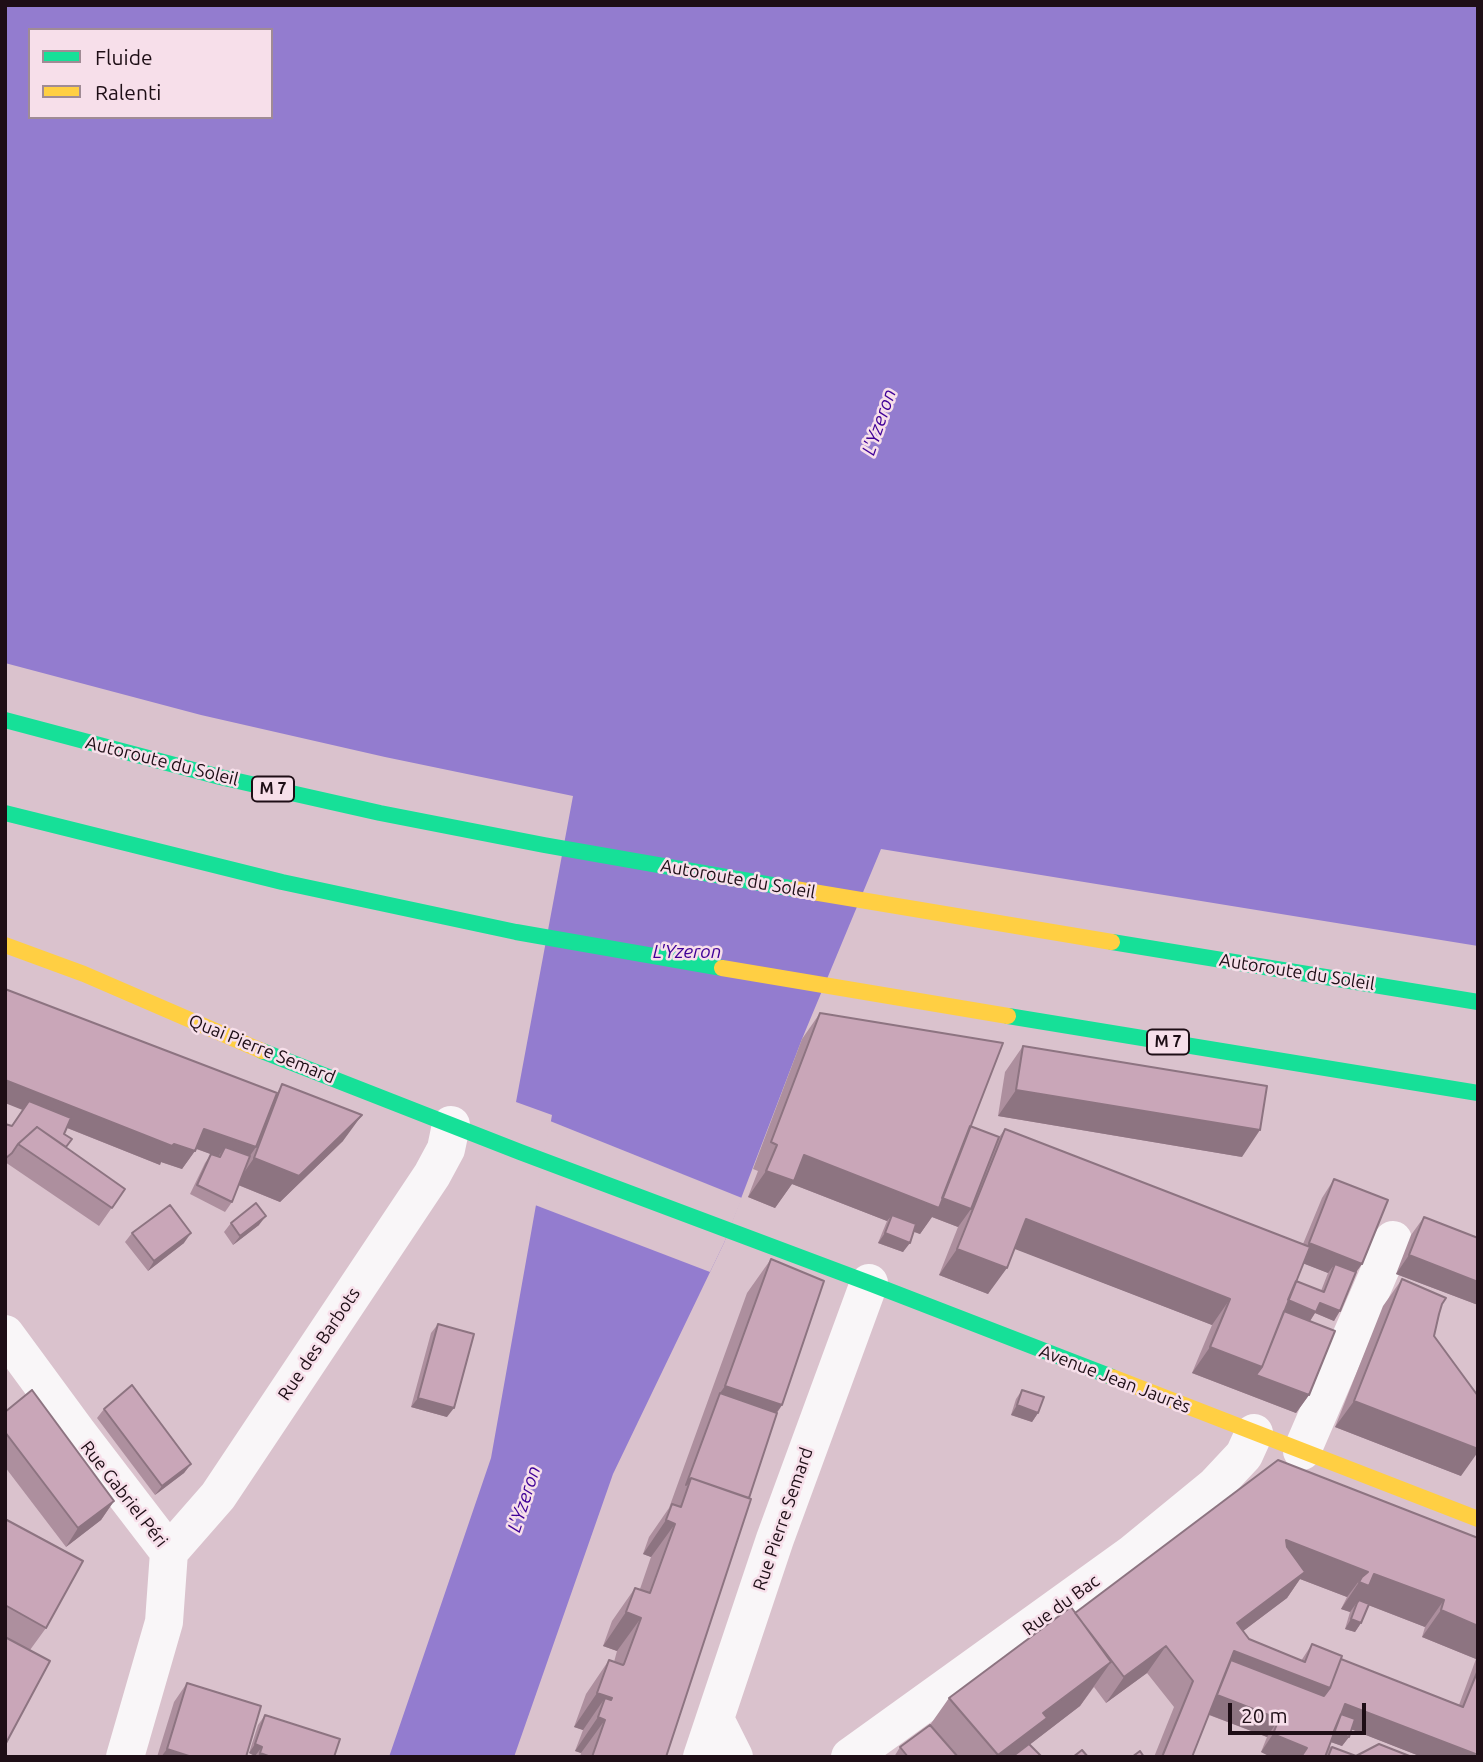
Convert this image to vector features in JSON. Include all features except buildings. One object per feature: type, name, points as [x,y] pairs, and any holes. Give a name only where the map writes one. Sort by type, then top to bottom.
[{"type":"main road","name":"Autoroute du Soleil","points":[[5,720],[220,777],[380,813],[544,845],[896,907],[1478,1002]]},
{"type":"main road","name":"M 7","points":[[5,813],[282,882],[516,932],[858,992],[1478,1093]]},
{"type":"main road","name":"Quai Pierre Semard","points":[[5,944],[84,974],[251,1046],[729,1231]]},
{"type":"main road","name":"Avenue Jean Jaurès","points":[[729,1231],[1478,1519]]},
{"type":"street","name":"Rue des Barbots","points":[[169,1552],[218,1496],[432,1175],[446,1149],[451,1125]]},
{"type":"street","points":[[1302,1451],[1394,1240]]},
{"type":"street","name":"Rue Pierre Semard","points":[[702,1757],[775,1539],[869,1283]]},
{"type":"street","name":"Rue Gabriel Péri","points":[[5,1334],[169,1552],[164,1622],[125,1757]]},
{"type":"street","name":"Rue du Bac","points":[[850,1757],[1132,1554],[1215,1486],[1244,1455],[1254,1433]]},
{"type":"street","points":[[715,1719],[734,1757]]},
{"type":"water","name":"L'Yzeron","points":[[5,5],[1478,5],[1478,946],[881,849],[802,1039],[724,1243],[613,1474],[514,1757],[389,1757],[491,1458],[552,1115],[516,1102],[573,796],[201,715],[5,663]]},
{"type":"pier","points":[[550,1121],[742,1198],[710,1272],[535,1205]]},
{"type":"traffic: fast","points":[[5,720],[220,777],[380,813],[795,889]]},
{"type":"traffic: fast","points":[[5,813],[282,882],[516,932],[722,968]]},
{"type":"traffic: fast","points":[[1112,942],[1478,1002]]},
{"type":"traffic: fast","points":[[1008,1016],[1478,1093]]},
{"type":"traffic: fast","points":[[262,1051],[1112,1377]]},
{"type":"traffic: slow","points":[[795,889],[1112,942]]},
{"type":"traffic: slow","points":[[5,945],[84,974],[262,1051]]},
{"type":"traffic: slow","points":[[722,968],[1008,1016]]},
{"type":"traffic: slow","points":[[1112,1377],[1478,1519]]}]
